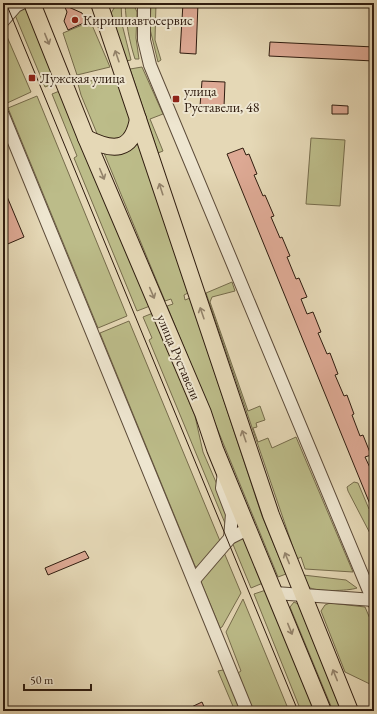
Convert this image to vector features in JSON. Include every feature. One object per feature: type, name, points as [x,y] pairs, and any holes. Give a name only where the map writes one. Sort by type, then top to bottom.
[{"type":"main road","name":"улица Руставели","points":[[32,3],[86,138],[203,413],[224,471],[323,711]]},
{"type":"main road","points":[[100,3],[271,515],[350,711]]},
{"type":"main road","points":[[86,138],[109,147],[124,145],[136,133],[138,119]]},
{"type":"street","points":[[144,3],[144,40],[150,65],[374,601],[275,593]]},
{"type":"street","points":[[3,21],[16,5]]},
{"type":"street","points":[[3,115],[247,711]]},
{"type":"street","points":[[224,471],[222,488],[232,514],[230,538]]},
{"type":"street","points":[[194,580],[230,538],[248,529]]},
{"type":"green space","points":[[117,3],[121,3],[122,24],[131,60],[126,61],[110,15]]},
{"type":"green space","points":[[125,3],[133,3],[137,12],[136,38],[139,59],[135,59],[131,45]]},
{"type":"green space","points":[[151,3],[156,3],[155,40],[161,60],[158,62],[150,29]]},
{"type":"green space","points":[[25,8],[27,9],[58,82],[45,87],[15,15],[18,10]]},
{"type":"green space","points":[[87,23],[92,25],[110,67],[77,75],[63,33]]},
{"type":"green space","points":[[6,25],[7,28],[5,32],[31,92],[5,104],[3,98],[3,28]]},
{"type":"green space","points":[[142,67],[163,114],[150,119],[163,151],[158,153],[130,69]]},
{"type":"green space","points":[[115,75],[131,123],[131,128],[117,141],[98,136],[78,84]]},
{"type":"green space","points":[[62,90],[150,306],[137,311],[74,158],[77,156],[52,94]]},
{"type":"green space","points":[[37,96],[127,316],[98,328],[8,108]]},
{"type":"green space","points":[[311,138],[345,140],[340,206],[306,204]]},
{"type":"green space","points":[[138,142],[188,293],[184,295],[185,300],[190,298],[262,516],[286,574],[278,577],[167,306],[173,304],[171,299],[165,301],[104,153],[134,146]]},
{"type":"green space","points":[[232,282],[235,291],[212,297],[210,302],[248,411],[260,406],[265,420],[256,423],[257,427],[253,428],[258,442],[268,438],[272,448],[296,437],[353,572],[305,569],[301,557],[297,559],[206,293]]},
{"type":"green space","points":[[153,313],[195,416],[203,452],[228,510],[227,528],[149,340],[152,338],[143,317]]},
{"type":"green space","points":[[129,321],[220,541],[198,568],[195,566],[100,333]]},
{"type":"green space","points":[[354,482],[358,483],[369,509],[374,511],[374,541],[348,491],[347,487]]},
{"type":"green space","points":[[242,537],[244,538],[263,583],[251,588],[232,542]]},
{"type":"green space","points":[[223,550],[241,593],[222,627],[220,628],[201,582]]},
{"type":"green space","points":[[303,575],[346,580],[357,588],[347,590],[312,589],[306,583]]},
{"type":"green space","points":[[266,590],[315,711],[301,711],[254,594]]},
{"type":"green space","points":[[243,599],[289,711],[253,711],[238,673],[241,671],[226,632]]},
{"type":"green space","points":[[294,602],[298,604],[342,711],[333,711],[290,607]]},
{"type":"green space","points":[[330,603],[365,607],[374,628],[374,686],[345,672],[321,611],[325,605]]},
{"type":"green space","points":[[218,671],[225,671],[242,711],[235,711]]},
{"type":"building","points":[[183,3],[198,3],[196,54],[180,53]]},
{"type":"building","name":"Киришиавтосервис","points":[[64,5],[82,13],[86,22],[68,30],[64,21],[67,12]]},
{"type":"building","points":[[270,42],[374,47],[374,61],[269,56]]},
{"type":"building","points":[[202,81],[225,82],[224,107],[200,106]]},
{"type":"building","points":[[332,105],[348,106],[348,114],[332,114]]},
{"type":"building","points":[[243,148],[246,155],[249,154],[257,174],[254,175],[263,196],[265,195],[274,216],[271,217],[290,256],[287,257],[296,279],[299,278],[307,297],[301,299],[307,314],[313,312],[321,332],[318,333],[327,354],[330,353],[338,374],[335,375],[344,396],[347,395],[354,414],[352,415],[360,436],[363,435],[371,455],[365,457],[372,472],[374,472],[374,514],[227,154]]},
{"type":"building","points":[[3,187],[24,237],[3,246]]},
{"type":"building","points":[[85,551],[89,558],[48,575],[45,568]]},
{"type":"building","points":[[202,702],[206,711],[183,711]]},
{"type":"tram line","points":[[6,3],[298,711]]},
{"type":"place","name":"Киришиавтосервис","points":[[75,20]]},
{"type":"place","name":"Лужская улица","points":[[32,78]]},
{"type":"place","name":"улица Руставели, 48","points":[[176,99]]}]
